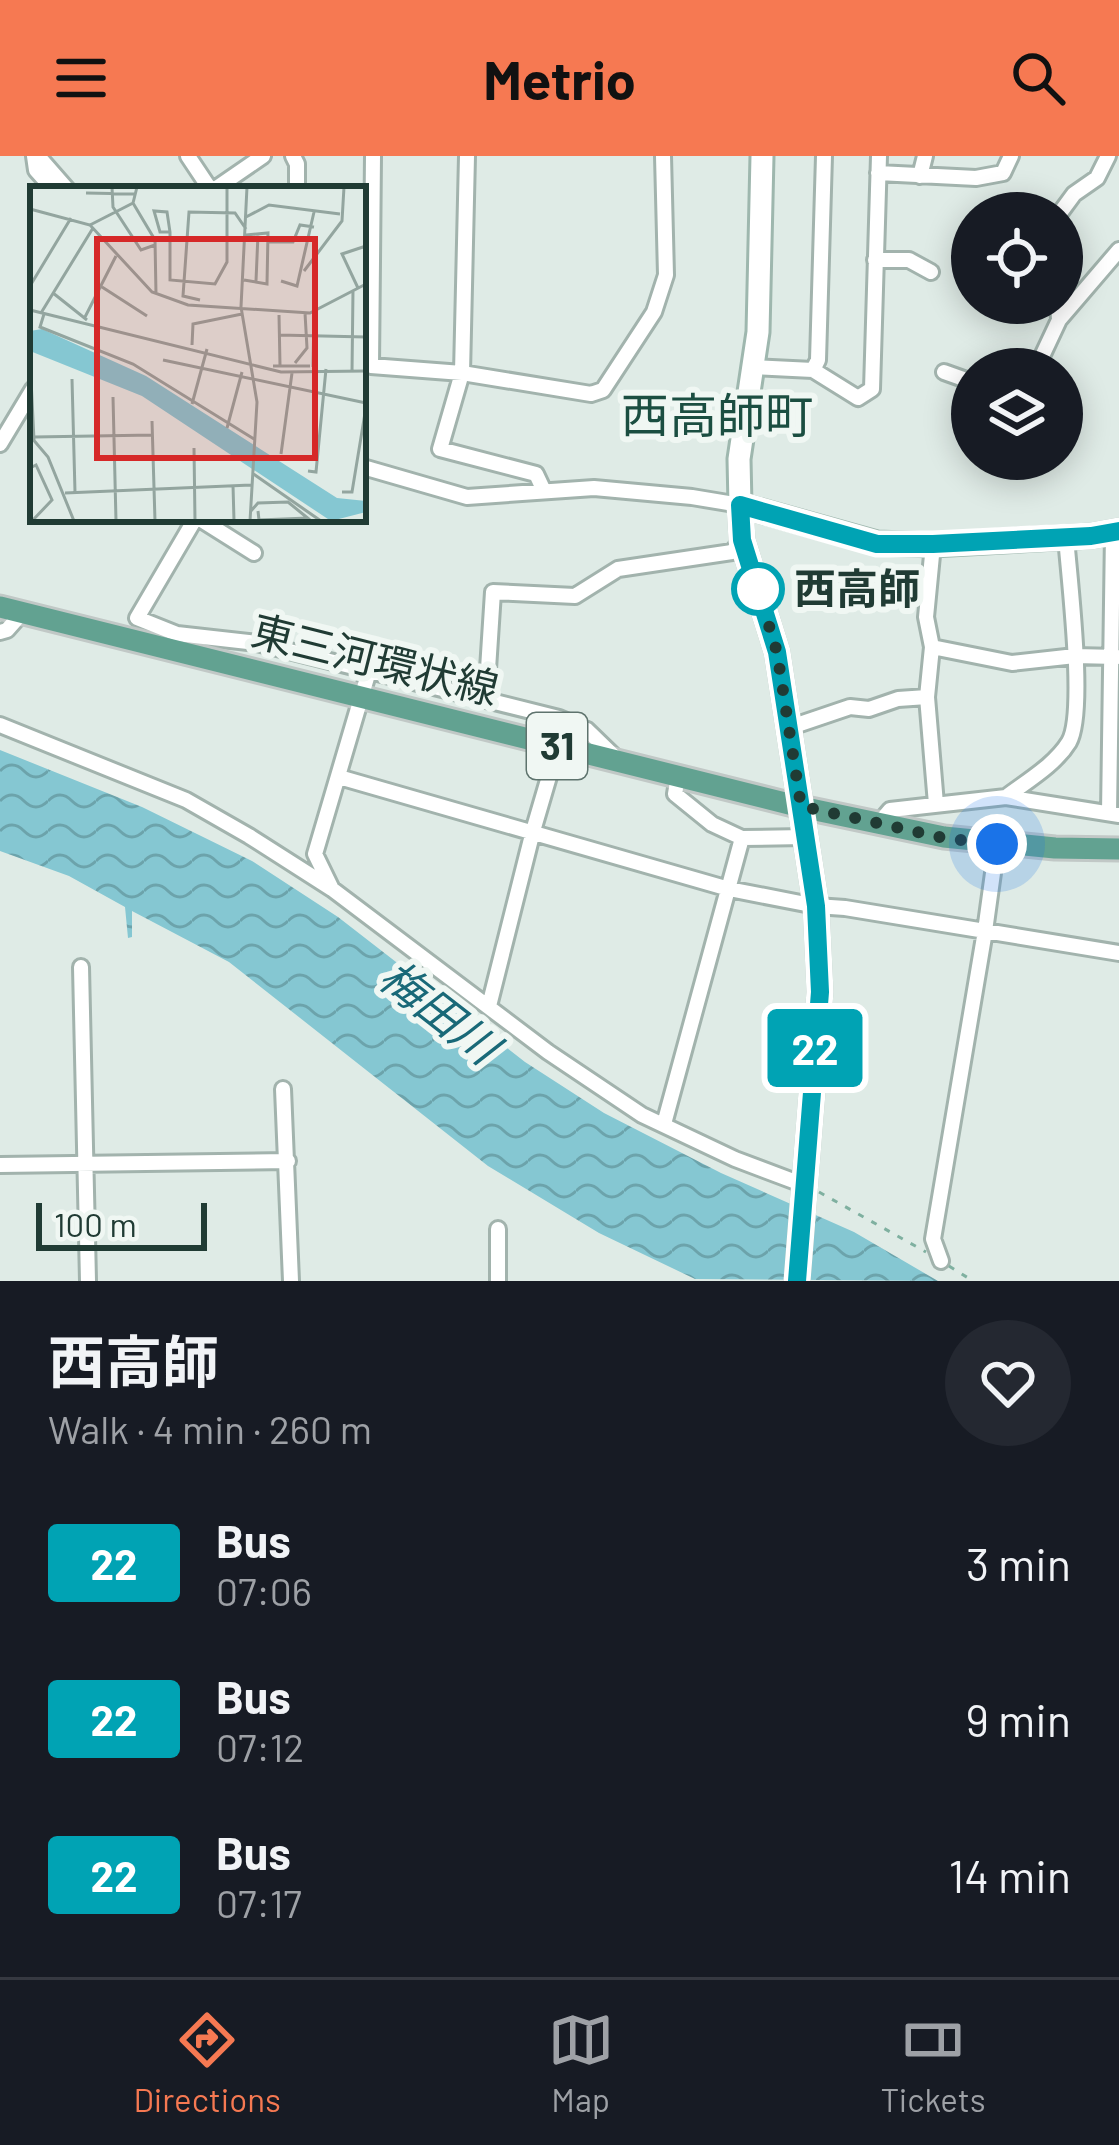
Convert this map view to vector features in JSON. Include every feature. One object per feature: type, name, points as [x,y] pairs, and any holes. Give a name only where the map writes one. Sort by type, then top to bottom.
[{"type":"main road","points":[[762,156],[758,332],[739,459],[740,505],[742,540],[777,652],[816,906],[820,992],[797,1281]]},
{"type":"main road","points":[[740,505],[877,544],[1116,532]]},
{"type":"main road","name":"東三河環状線","points":[[11,610],[944,838],[1119,849]]},
{"type":"street","points":[[36,156],[36,170],[50,186]]},
{"type":"street","points":[[36,156],[64,186]]},
{"type":"street","points":[[188,156],[211,186]]},
{"type":"street","points":[[218,186],[263,156]]},
{"type":"street","points":[[293,156],[296,186]]},
{"type":"street","points":[[373,156],[371,366],[462,373],[591,394],[603,390],[653,312],[667,275],[663,156]]},
{"type":"street","points":[[467,156],[462,373],[440,449],[536,474],[544,490]]},
{"type":"street","points":[[813,370],[818,360],[824,156]]},
{"type":"street","points":[[753,367],[813,370],[858,398],[872,389],[879,156]]},
{"type":"street","points":[[920,176],[925,156]]},
{"type":"street","points":[[878,173],[976,178],[1003,173],[1011,156]]},
{"type":"street","points":[[1077,192],[1097,178],[1108,156]]},
{"type":"street","points":[[1083,286],[1119,250]]},
{"type":"street","points":[[875,260],[909,260],[931,272]]},
{"type":"street","points":[[944,372],[951,374]]},
{"type":"street","points":[[0,444],[30,400]]},
{"type":"street","points":[[366,468],[467,497],[594,488],[740,505]]},
{"type":"street","points":[[196,522],[136,618],[177,634],[257,643],[562,720],[587,730],[618,760]]},
{"type":"street","points":[[203,522],[254,553]]},
{"type":"street","points":[[879,823],[890,810],[1006,797],[1114,814],[1116,532]]},
{"type":"street","points":[[1006,797],[1053,761],[1071,739],[1076,715],[1075,656],[1066,537]]},
{"type":"street","points":[[486,700],[493,592],[575,596],[618,569],[732,552],[742,540]]},
{"type":"street","points":[[933,544],[926,617],[932,647],[927,697],[936,804]]},
{"type":"street","points":[[0,632],[7,630],[11,610]]},
{"type":"street","points":[[932,647],[1012,663],[1115,657]]},
{"type":"street","points":[[332,890],[315,854],[369,671]]},
{"type":"street","points":[[788,728],[850,707],[868,709],[898,699],[927,697]]},
{"type":"street","points":[[486,1004],[562,720]]},
{"type":"street","points":[[0,725],[186,800],[250,836],[642,1115],[735,1160],[804,1185]]},
{"type":"street","points":[[339,776],[729,889],[1119,953]]},
{"type":"street","points":[[678,776],[675,794],[712,824],[742,838],[805,838]]},
{"type":"street","points":[[664,1124],[742,838]]},
{"type":"street","points":[[941,1261],[933,1239],[997,844]]},
{"type":"street","points":[[81,967],[88,1281]]},
{"type":"street","points":[[283,1089],[291,1281]]},
{"type":"street","points":[[0,1165],[287,1161]]},
{"type":"street","points":[[498,1229],[498,1281]]},
{"type":"path","points":[[804,1185],[973,1281]]},
{"type":"water","name":"梅田川","points":[[0,750],[142,807],[252,861],[338,917],[525,1062],[604,1113],[721,1173],[854,1232],[938,1281],[695,1279],[599,1233],[488,1166],[229,962],[132,911],[132,937],[128,938],[125,907],[69,876],[0,851]]},
{"type":"bus line","name":"22","points":[[797,1281],[820,992],[816,906],[777,652],[742,540],[740,505],[877,544],[1119,531]]},
{"type":"place","name":"西高師","points":[[758,589]]},
{"type":"district","name":"西高師町","points":[[717,416]]},
{"type":"route","points":[[758,589],[754,577],[777,652],[801,806],[944,838],[997,844]]}]
